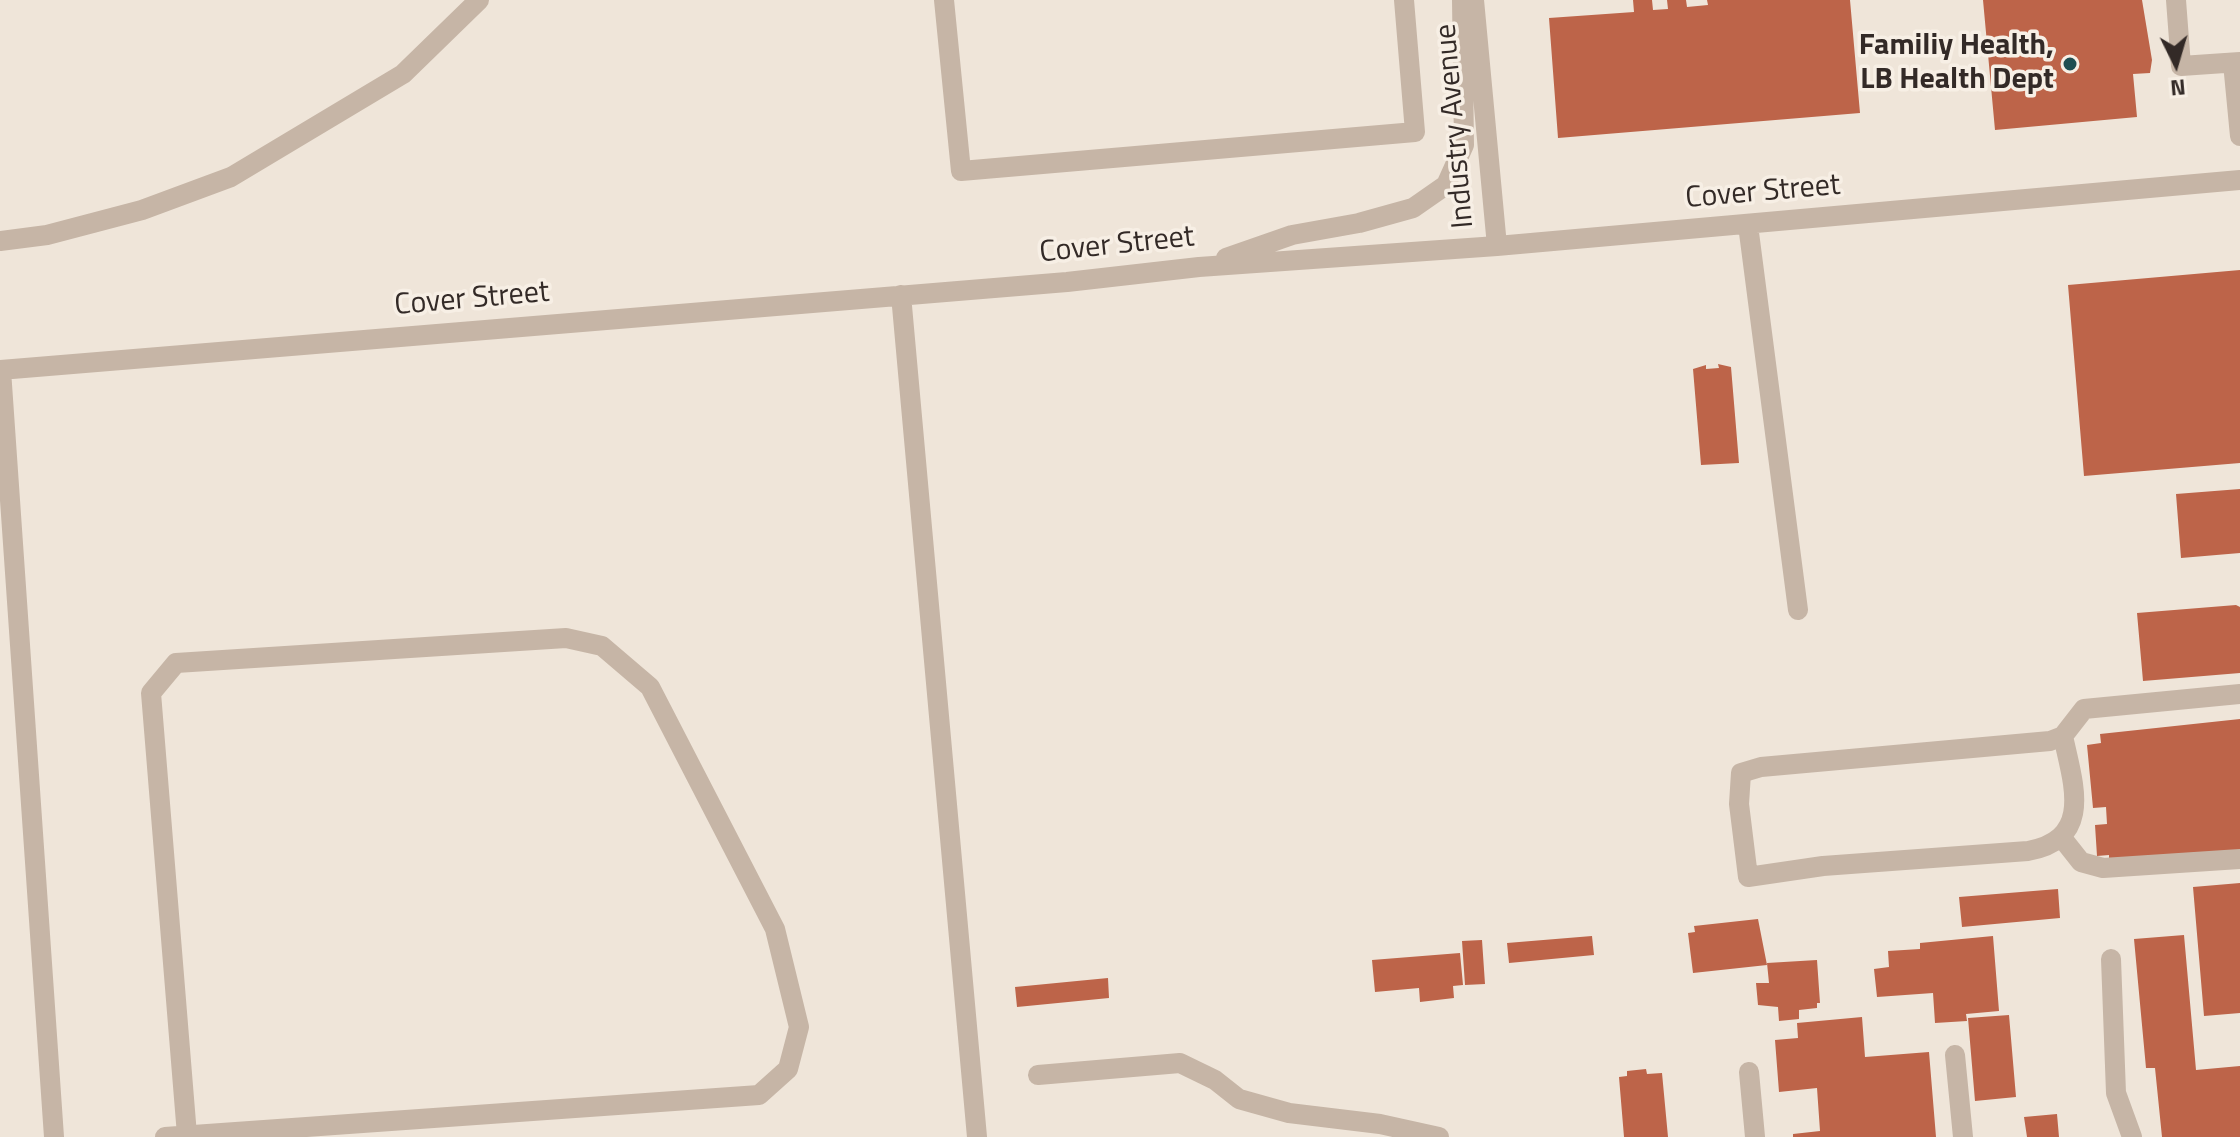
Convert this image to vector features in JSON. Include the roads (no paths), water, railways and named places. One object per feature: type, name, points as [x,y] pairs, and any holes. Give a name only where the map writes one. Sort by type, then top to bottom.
[{"type":"street","points":[[0,241],[47,235],[142,210],[231,177],[403,74],[479,0]]},
{"type":"street","points":[[945,0],[961,171],[1415,132],[1404,0]]},
{"type":"street","points":[[1199,267],[1292,235],[1359,223],[1413,208],[1446,185],[1464,145],[1462,0]]},
{"type":"street","name":"Industry Avenue","points":[[1474,0],[1497,246]]},
{"type":"street","points":[[2176,0],[2181,66],[2236,62],[2240,136]]},
{"type":"street","name":"Cover Street","points":[[0,370],[1199,267],[1748,225],[2240,180]]},
{"type":"street","points":[[1748,225],[1798,610]]},
{"type":"street","points":[[901,295],[977,1137]]},
{"type":"street","points":[[0,370],[54,1137]]},
{"type":"street","points":[[165,1137],[759,1095],[788,1069],[799,1027],[775,929],[650,687],[602,646],[566,638],[176,663],[151,693],[187,1135]]},
{"type":"street","points":[[2063,736],[2075,809],[2062,838],[2028,851],[1823,866],[1748,877],[1739,781],[1741,773],[1761,767],[2050,741],[2063,736],[2084,709],[2240,694]]},
{"type":"street","points":[[2062,838],[2081,862],[2103,868],[2240,859]]},
{"type":"street","points":[[2111,959],[2116,1093],[2132,1137]]},
{"type":"street","points":[[1955,1055],[1963,1137]]},
{"type":"street","points":[[1038,1075],[1180,1063],[1215,1080],[1239,1099],[1289,1113],[1380,1124],[1439,1137]]},
{"type":"street","points":[[1749,1072],[1755,1137]]},
{"type":"place","name":"Familiy Health, LB Health Dept","points":[[2070,64]]}]
